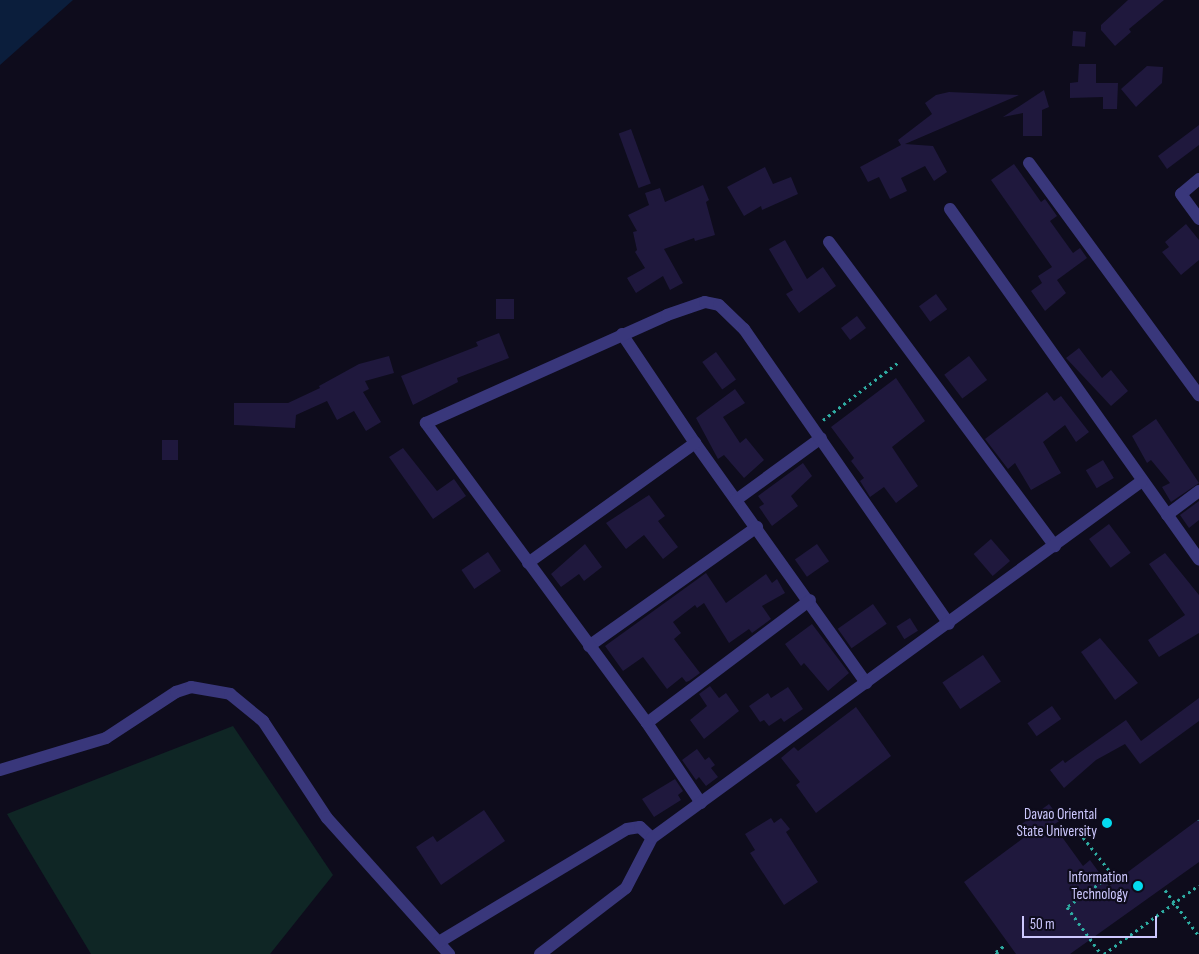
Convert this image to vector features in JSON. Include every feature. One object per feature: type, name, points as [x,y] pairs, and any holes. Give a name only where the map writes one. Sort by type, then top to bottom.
[{"type":"street","points":[[1029,163],[1199,395]]},
{"type":"street","points":[[1199,180],[1181,194],[1199,219]]},
{"type":"street","points":[[950,209],[1199,559]]},
{"type":"street","points":[[829,242],[1055,546]]},
{"type":"street","points":[[701,802],[647,723],[426,423],[622,334],[688,307],[705,302],[719,305],[744,329],[949,624]]},
{"type":"street","points":[[622,334],[695,443],[810,600],[866,683]]},
{"type":"street","points":[[736,500],[818,433]]},
{"type":"street","points":[[528,563],[695,443]]},
{"type":"street","points":[[540,954],[626,888],[652,838],[949,624],[1142,481]]},
{"type":"street","points":[[1167,515],[1199,491]]},
{"type":"street","points":[[589,646],[756,527]]},
{"type":"street","points":[[647,723],[810,600]]},
{"type":"street","points":[[0,770],[106,738],[183,690],[211,689],[230,694],[263,721],[327,818],[449,954]]},
{"type":"street","points":[[438,942],[627,829],[640,827],[652,838]]},
{"type":"path","points":[[818,433],[912,352]]},
{"type":"path","points":[[1066,834],[1075,827],[1112,874],[1067,907],[1103,954],[1199,884]]},
{"type":"path","points":[[1165,890],[1199,936]]},
{"type":"path","points":[[998,954],[996,952],[1005,945]]},
{"type":"green space","points":[[233,726],[333,875],[270,954],[91,954],[7,814]]},
{"type":"water","points":[[0,0],[73,0],[0,65]]},
{"type":"building","points":[[1128,0],[1164,0],[1129,29],[1131,32],[1115,46],[1101,30],[1101,25]]},
{"type":"building","points":[[1073,31],[1086,32],[1085,47],[1072,46]]},
{"type":"building","points":[[1079,64],[1096,64],[1096,83],[1118,83],[1117,109],[1103,109],[1103,97],[1070,98],[1070,83],[1078,82]]},
{"type":"building","points":[[1147,66],[1163,67],[1162,83],[1136,107],[1121,89]]},
{"type":"building","points":[[1044,90],[1049,107],[1042,110],[1042,136],[1023,136],[1023,113],[1003,117]]},
{"type":"building","points":[[949,92],[1019,95],[905,144],[933,146],[947,172],[934,181],[925,166],[901,178],[907,191],[890,199],[879,177],[868,182],[860,167],[901,145],[898,140],[932,114],[925,103],[936,95]]},
{"type":"building","points":[[1199,125],[1199,145],[1167,169],[1158,156]]},
{"type":"building","points":[[631,129],[651,184],[639,188],[619,133]]},
{"type":"building","points":[[1014,164],[1041,202],[1045,199],[1057,216],[1050,221],[1073,253],[1080,248],[1087,258],[1057,280],[1066,293],[1045,311],[1031,291],[1042,283],[1038,276],[1052,267],[991,180]]},
{"type":"building","points":[[765,167],[773,184],[791,177],[798,194],[762,210],[761,206],[744,216],[727,187]]},
{"type":"building","points":[[703,185],[709,200],[706,202],[715,235],[695,241],[694,238],[664,249],[683,283],[670,290],[663,276],[636,293],[627,278],[645,268],[635,252],[637,250],[633,232],[637,231],[628,215],[649,205],[645,193],[660,188],[665,202]]},
{"type":"building","points":[[1186,224],[1199,240],[1199,260],[1181,275],[1162,252],[1169,247],[1165,242]]},
{"type":"building","points":[[785,240],[807,279],[823,267],[836,286],[799,313],[786,294],[793,290],[769,249]]},
{"type":"building","points":[[936,294],[947,309],[930,322],[919,306]]},
{"type":"building","points":[[496,299],[514,299],[514,319],[496,319]]},
{"type":"building","points":[[857,316],[866,328],[850,340],[841,328]]},
{"type":"building","points":[[499,333],[509,358],[457,378],[458,382],[413,405],[401,376],[478,346],[476,342]]},
{"type":"building","points":[[1079,348],[1102,378],[1111,370],[1128,391],[1111,406],[1066,358]]},
{"type":"building","points":[[716,352],[736,380],[722,389],[702,362]]},
{"type":"building","points":[[389,356],[394,373],[365,381],[369,389],[363,392],[381,422],[366,431],[354,411],[337,420],[327,401],[296,415],[295,428],[234,425],[234,403],[288,403],[320,388],[319,386],[359,364]]},
{"type":"building","points":[[969,356],[987,380],[962,399],[944,375]]},
{"type":"building","points":[[896,378],[925,421],[892,447],[918,486],[896,503],[884,487],[870,497],[860,481],[864,478],[851,461],[854,458],[831,427]]},
{"type":"building","points":[[735,389],[745,403],[723,417],[740,443],[746,438],[764,460],[744,478],[724,455],[718,459],[696,418]]},
{"type":"building","points":[[1047,392],[1054,401],[1061,396],[1089,432],[1076,442],[1065,425],[1043,442],[1061,473],[1031,490],[1015,463],[1008,469],[985,439]]},
{"type":"building","points":[[1156,419],[1199,483],[1171,502],[1162,487],[1170,483],[1151,460],[1147,463],[1132,436]]},
{"type":"building","points":[[162,440],[178,440],[178,460],[162,460]]},
{"type":"building","points":[[403,448],[437,491],[454,479],[466,496],[433,519],[389,457]]},
{"type":"building","points":[[1103,460],[1114,478],[1097,488],[1086,470]]},
{"type":"building","points":[[803,463],[812,476],[791,496],[798,506],[772,526],[759,507],[764,504],[758,496]]},
{"type":"building","points":[[649,495],[665,516],[658,521],[678,547],[663,559],[644,535],[626,549],[606,523]]},
{"type":"building","points":[[1199,501],[1199,520],[1189,528],[1180,515]]},
{"type":"building","points":[[1109,524],[1131,553],[1111,568],[1089,539]]},
{"type":"building","points":[[991,539],[1010,561],[993,576],[974,554]]},
{"type":"building","points":[[585,544],[602,567],[584,581],[579,574],[561,587],[551,574]]},
{"type":"building","points":[[817,544],[829,561],[807,577],[795,559]]},
{"type":"building","points":[[488,552],[501,571],[474,589],[461,570]]},
{"type":"building","points":[[1165,553],[1199,595],[1199,633],[1159,657],[1148,640],[1185,615],[1149,564]]},
{"type":"building","points":[[706,573],[726,603],[766,574],[772,583],[777,579],[785,593],[762,606],[771,619],[752,633],[749,629],[729,643],[704,603],[697,608],[695,605],[673,622],[681,633],[674,639],[700,673],[689,681],[686,682],[682,677],[667,689],[643,657],[623,671],[605,646]]},
{"type":"building","points":[[873,604],[887,624],[852,648],[838,629]]},
{"type":"building","points":[[910,618],[918,631],[904,639],[896,626]]},
{"type":"building","points":[[812,624],[849,673],[828,691],[804,663],[801,666],[785,644]]},
{"type":"building","points":[[1100,638],[1138,683],[1115,700],[1081,652]]},
{"type":"building","points":[[983,655],[1001,682],[960,709],[942,682]]},
{"type":"building","points":[[710,686],[719,698],[726,693],[739,711],[704,739],[690,720],[707,706],[699,694]]},
{"type":"building","points":[[788,687],[803,709],[784,722],[781,718],[769,726],[764,720],[760,722],[749,706],[768,693],[771,698]]},
{"type":"building","points":[[1199,698],[1199,721],[1140,764],[1125,744],[1096,760],[1064,788],[1050,770],[1063,760],[1065,763],[1126,720],[1141,741]]},
{"type":"building","points":[[1052,706],[1061,719],[1037,736],[1027,723]]},
{"type":"building","points":[[856,707],[891,756],[816,813],[796,785],[800,782],[781,758],[794,747],[798,751]]},
{"type":"building","points":[[697,749],[705,760],[709,757],[715,765],[711,768],[718,777],[706,786],[699,777],[696,780],[682,760]]},
{"type":"building","points":[[675,779],[683,791],[678,795],[681,800],[654,817],[642,799]]},
{"type":"building","points":[[1049,804],[1061,820],[1053,825],[1083,866],[1090,860],[1109,886],[1199,819],[1199,862],[1070,954],[1016,954],[964,882],[1026,836],[1019,826]]},
{"type":"building","points":[[484,810],[505,841],[441,885],[416,847],[433,836],[437,842]]},
{"type":"building","points":[[771,818],[774,823],[781,818],[790,829],[786,832],[818,882],[784,905],[750,853],[755,850],[745,834]]},
{"type":"place","name":"Davao Oriental State University","points":[[1107,823]]},
{"type":"place","name":"Information Technology","points":[[1138,886]]}]
